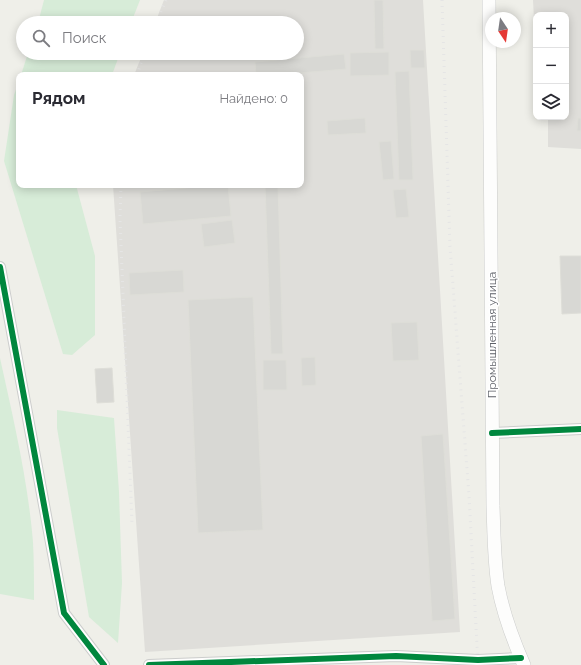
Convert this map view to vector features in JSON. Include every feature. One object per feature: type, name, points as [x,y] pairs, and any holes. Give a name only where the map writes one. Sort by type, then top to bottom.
[{"type":"main road","name":"Промышленная улица","points":[[490,0],[494,556],[498,586],[506,618],[522,662]]},
{"type":"street","points":[[0,267],[64,614],[104,665]]},
{"type":"street","points":[[492,433],[581,429]]},
{"type":"street","points":[[149,665],[396,656],[522,662]]},
{"type":"shaded area","points":[[164,0],[423,0],[460,632],[145,652],[113,188],[304,188],[304,72],[135,72],[140,60],[304,60],[304,16],[158,16]]},
{"type":"shaded area","points":[[533,0],[581,0],[581,149],[548,147],[548,120],[569,120],[569,12],[534,12]]},
{"type":"green space","points":[[44,0],[140,0],[134,16],[40,16]]},
{"type":"green space","points":[[26,60],[117,60],[113,72],[22,72]]},
{"type":"green space","points":[[16,89],[16,188],[77,188],[95,256],[95,335],[72,355],[63,354],[4,161]]},
{"type":"green space","points":[[0,358],[20,449],[28,496],[33,542],[34,600],[0,594]]},
{"type":"green space","points":[[57,410],[114,418],[119,492],[122,583],[118,643],[89,617],[57,428]]},
{"type":"building","points":[[374,0],[383,0],[384,49],[375,49]]},
{"type":"building","points":[[410,50],[424,50],[425,68],[411,68]]},
{"type":"building","points":[[389,52],[389,75],[350,76],[350,53]]},
{"type":"building","points":[[344,54],[346,69],[304,73],[256,72],[255,62],[304,60],[304,58]]},
{"type":"building","points":[[409,71],[413,180],[399,180],[395,72]]},
{"type":"building","points":[[365,118],[366,133],[328,135],[327,121]]},
{"type":"building","points":[[578,118],[581,118],[581,131],[577,131]]},
{"type":"building","points":[[391,141],[394,179],[383,180],[379,142]]},
{"type":"building","points":[[186,188],[228,188],[231,216],[143,224],[140,192]]},
{"type":"building","points":[[265,188],[278,188],[283,354],[271,354]]},
{"type":"building","points":[[406,189],[409,217],[396,218],[393,190]]},
{"type":"building","points":[[232,220],[235,243],[204,247],[201,224]]},
{"type":"building","points":[[560,256],[581,256],[581,313],[562,314]]},
{"type":"building","points":[[183,270],[184,292],[130,295],[129,273]]},
{"type":"building","points":[[253,297],[263,530],[198,533],[188,300]]},
{"type":"building","points":[[417,322],[419,360],[393,361],[391,323]]},
{"type":"building","points":[[315,357],[316,385],[302,386],[301,358]]},
{"type":"building","points":[[263,360],[286,360],[287,390],[263,390]]},
{"type":"building","points":[[112,368],[114,402],[97,403],[95,369]]},
{"type":"building","points":[[443,434],[455,619],[432,621],[421,436]]},
{"type":"railway","points":[[159,16],[166,0]]},
{"type":"railway","points":[[442,0],[450,247],[469,495],[478,665]]},
{"type":"railway","points":[[138,72],[142,60]]},
{"type":"railway","points":[[121,188],[120,219],[132,524]]},
{"type":"cycle path","points":[[0,267],[64,613],[104,665]]},
{"type":"cycle path","points":[[492,433],[581,429]]},
{"type":"cycle path","points":[[149,665],[396,656],[478,660],[521,658]]}]
